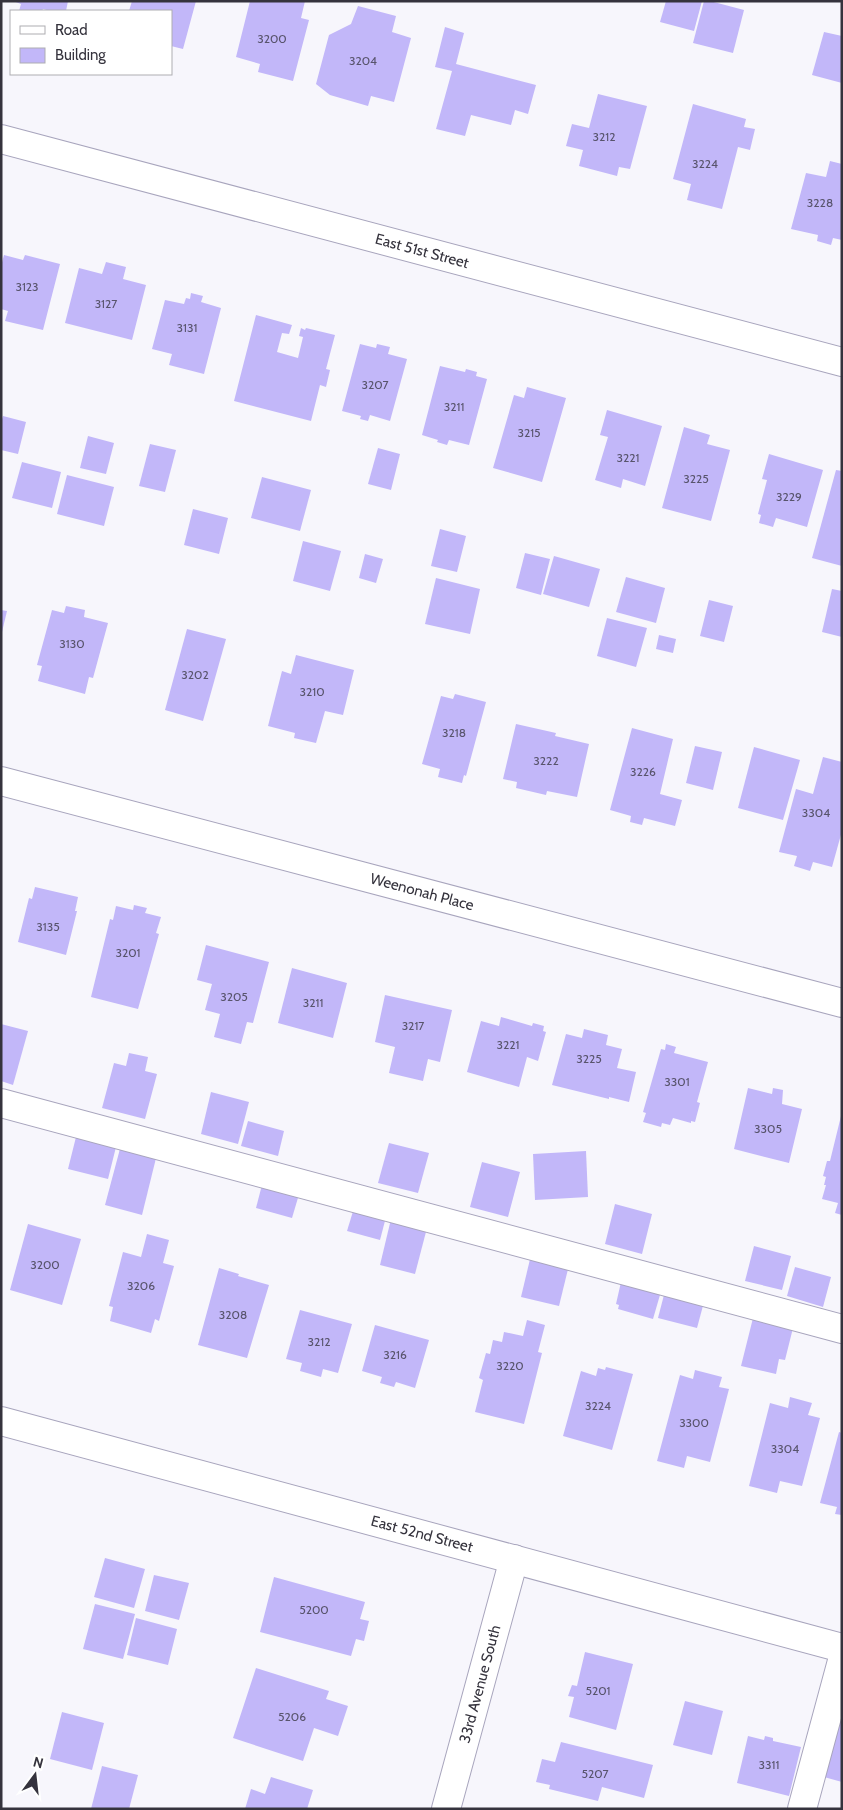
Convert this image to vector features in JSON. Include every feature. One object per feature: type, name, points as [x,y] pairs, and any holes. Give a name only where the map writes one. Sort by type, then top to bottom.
[{"type":"street","name":"East 51st Street","points":[[1,139],[842,362]]},
{"type":"street","name":"Weenonah Place","points":[[1,781],[842,1003]]},
{"type":"street","points":[[1,1103],[842,1329]]},
{"type":"street","name":"East 52nd Street","points":[[1,1421],[842,1648]]},
{"type":"street","name":"33rd Avenue South","points":[[446,1809],[514,1559]]},
{"type":"street","points":[[802,1809],[842,1661]]},
{"type":"building","points":[[13,1],[68,1],[66,10],[19,10],[21,4]]},
{"type":"building","points":[[132,1],[196,1],[183,49],[172,46],[172,10],[129,10]]},
{"type":"building","points":[[250,1],[305,1],[301,18],[309,20],[293,81],[258,72],[260,64],[236,57]]},
{"type":"building","points":[[666,1],[702,1],[694,31],[660,22]]},
{"type":"building","points":[[704,1],[744,10],[733,53],[693,43]]},
{"type":"building","points":[[358,6],[396,16],[392,32],[411,38],[394,102],[371,96],[368,106],[330,95],[316,84],[329,35],[351,24]]},
{"type":"building","points":[[445,27],[464,33],[456,64],[536,85],[528,114],[515,110],[511,125],[471,115],[465,136],[436,129],[452,71],[435,67]]},
{"type":"building","points":[[824,32],[842,36],[842,83],[812,75]]},
{"type":"building","points":[[598,94],[647,106],[630,169],[619,167],[617,176],[579,166],[583,150],[566,146],[572,124],[589,128]]},
{"type":"building","points":[[693,104],[746,119],[744,127],[755,129],[750,150],[738,147],[722,209],[687,200],[691,184],[673,179]]},
{"type":"building","points":[[830,161],[842,164],[842,240],[833,238],[831,245],[817,241],[818,235],[791,229],[806,173],[826,177]]},
{"type":"building","points":[[4,255],[23,260],[25,255],[60,264],[43,330],[5,321],[8,311],[1,309],[1,266]]},
{"type":"building","points":[[106,262],[126,267],[123,279],[146,285],[132,340],[65,323],[79,268],[102,274]]},
{"type":"building","points":[[191,293],[203,296],[201,302],[221,308],[204,374],[169,365],[172,354],[152,349],[165,300],[184,304],[186,298],[190,299]]},
{"type":"building","points":[[256,315],[292,325],[289,334],[282,333],[277,352],[298,358],[303,337],[299,336],[301,328],[335,335],[326,369],[330,370],[326,387],[320,385],[311,421],[234,401]]},
{"type":"building","points":[[360,344],[376,348],[377,344],[390,347],[388,354],[407,359],[390,421],[370,415],[368,421],[360,419],[361,416],[342,411]]},
{"type":"building","points":[[440,366],[465,372],[466,369],[477,372],[476,376],[487,379],[469,445],[449,440],[447,445],[422,435]]},
{"type":"building","points":[[527,387],[566,398],[542,482],[493,468],[514,395],[524,398]]},
{"type":"building","points":[[607,410],[662,426],[645,486],[623,479],[621,488],[595,480],[608,437],[600,435]]},
{"type":"building","points":[[3,416],[26,422],[18,454],[1,450],[1,422]]},
{"type":"building","points":[[684,427],[710,435],[707,444],[730,450],[711,521],[662,508]]},
{"type":"building","points":[[88,436],[114,443],[106,474],[80,468]]},
{"type":"building","points":[[150,444],[176,450],[165,492],[139,486]]},
{"type":"building","points":[[378,448],[400,454],[391,490],[368,484]]},
{"type":"building","points":[[769,454],[823,470],[807,527],[776,518],[773,527],[759,523],[761,515],[758,514],[767,480],[762,479]]},
{"type":"building","points":[[22,462],[61,472],[52,508],[12,498]]},
{"type":"building","points":[[836,470],[842,471],[842,566],[812,558]]},
{"type":"building","points":[[67,475],[114,487],[104,526],[57,514]]},
{"type":"building","points":[[262,477],[311,490],[300,531],[251,518]]},
{"type":"building","points":[[193,509],[228,518],[219,554],[184,545]]},
{"type":"building","points":[[440,529],[466,536],[457,572],[431,566]]},
{"type":"building","points":[[303,541],[341,551],[330,591],[293,581]]},
{"type":"building","points":[[525,553],[550,559],[541,595],[516,588]]},
{"type":"building","points":[[365,554],[383,559],[376,583],[359,578]]},
{"type":"building","points":[[554,556],[600,569],[589,607],[543,594]]},
{"type":"building","points":[[626,577],[665,588],[656,623],[616,612]]},
{"type":"building","points":[[436,578],[480,589],[470,634],[425,624]]},
{"type":"building","points":[[832,589],[842,591],[842,637],[822,632]]},
{"type":"building","points":[[709,600],[733,606],[724,642],[700,636]]},
{"type":"building","points":[[66,606],[85,610],[84,617],[108,623],[93,678],[89,677],[85,694],[38,681],[42,666],[37,665],[52,610],[64,613]]},
{"type":"building","points":[[1,610],[7,611],[2,632],[1,632]]},
{"type":"building","points":[[607,618],[647,628],[636,667],[597,656]]},
{"type":"building","points":[[187,629],[226,639],[203,721],[165,710]]},
{"type":"building","points":[[659,635],[676,639],[673,653],[656,649]]},
{"type":"building","points":[[296,655],[354,670],[343,715],[325,711],[316,743],[294,738],[295,733],[268,726],[282,671],[291,674]]},
{"type":"building","points":[[455,694],[486,702],[466,776],[464,775],[462,783],[438,777],[440,769],[422,764],[441,696],[453,699]]},
{"type":"building","points":[[516,724],[556,733],[555,736],[589,744],[577,797],[547,791],[546,795],[516,788],[517,782],[503,779]]},
{"type":"building","points":[[632,728],[673,739],[660,794],[682,800],[675,826],[644,818],[642,825],[630,822],[631,816],[610,810]]},
{"type":"building","points":[[695,746],[722,752],[713,790],[686,783]]},
{"type":"building","points":[[754,747],[800,760],[783,820],[738,808]]},
{"type":"building","points":[[823,757],[842,762],[842,831],[832,867],[813,862],[810,871],[794,866],[797,856],[779,852],[796,789],[813,794]]},
{"type":"building","points":[[35,887],[78,897],[75,911],[77,911],[66,955],[18,942],[29,898],[32,899]]},
{"type":"building","points":[[134,905],[147,908],[145,913],[161,917],[156,933],[159,934],[138,1009],[91,997],[110,919],[113,920],[116,906],[133,910]]},
{"type":"building","points":[[206,945],[269,962],[253,1023],[247,1022],[241,1044],[214,1037],[220,1014],[205,1010],[212,984],[197,980]]},
{"type":"building","points":[[292,968],[347,983],[333,1038],[278,1023]]},
{"type":"building","points":[[385,995],[452,1010],[440,1062],[428,1059],[423,1081],[389,1073],[395,1047],[375,1042]]},
{"type":"building","points":[[501,1017],[532,1026],[533,1023],[544,1026],[543,1031],[546,1032],[538,1061],[527,1057],[519,1087],[467,1072],[481,1021],[499,1026]]},
{"type":"building","points":[[1,1024],[28,1031],[13,1085],[1,1081]]},
{"type":"building","points":[[584,1029],[608,1035],[606,1045],[622,1049],[617,1068],[636,1072],[629,1102],[552,1085],[566,1034],[582,1038]]},
{"type":"building","points":[[666,1044],[676,1047],[674,1053],[708,1062],[697,1102],[700,1103],[695,1122],[691,1121],[691,1123],[673,1118],[670,1125],[662,1123],[661,1127],[643,1122],[646,1113],[643,1112],[661,1049],[665,1050]]},
{"type":"building","points":[[129,1053],[148,1057],[145,1071],[157,1074],[145,1119],[102,1108],[114,1063],[126,1066]]},
{"type":"building","points":[[748,1088],[772,1094],[773,1088],[783,1090],[782,1104],[802,1109],[789,1163],[734,1149]]},
{"type":"building","points":[[211,1092],[249,1102],[238,1144],[201,1134]]},
{"type":"building","points":[[841,1116],[842,1215],[835,1213],[838,1203],[822,1199],[826,1185],[824,1185],[826,1177],[823,1176],[827,1161],[830,1161]]},
{"type":"building","points":[[248,1121],[284,1131],[278,1156],[241,1146]]},
{"type":"building","points":[[77,1133],[117,1143],[108,1179],[68,1169]]},
{"type":"building","points":[[389,1143],[429,1153],[418,1193],[378,1183]]},
{"type":"building","points":[[121,1145],[157,1154],[142,1215],[105,1205]]},
{"type":"building","points":[[586,1151],[588,1197],[535,1200],[533,1154]]},
{"type":"building","points":[[482,1162],[520,1172],[508,1217],[470,1207]]},
{"type":"building","points":[[263,1181],[300,1191],[292,1218],[256,1208]]},
{"type":"building","points":[[615,1204],[652,1214],[642,1254],[605,1244]]},
{"type":"building","points":[[354,1208],[386,1217],[380,1240],[347,1231]]},
{"type":"building","points":[[391,1219],[427,1228],[415,1274],[380,1265]]},
{"type":"building","points":[[28,1224],[81,1239],[62,1305],[10,1290]]},
{"type":"building","points":[[147,1234],[169,1240],[163,1263],[174,1266],[159,1321],[155,1319],[151,1333],[110,1321],[113,1307],[109,1306],[123,1252],[141,1257]]},
{"type":"building","points":[[754,1246],[791,1256],[782,1290],[745,1281]]},
{"type":"building","points":[[531,1255],[569,1265],[559,1306],[521,1297]]},
{"type":"building","points":[[795,1267],[831,1277],[823,1307],[787,1296]]},
{"type":"building","points":[[219,1268],[269,1285],[247,1358],[198,1345]]},
{"type":"building","points":[[621,1282],[662,1288],[653,1319],[618,1309],[619,1305],[616,1304]]},
{"type":"building","points":[[665,1291],[704,1302],[697,1328],[658,1318]]},
{"type":"building","points":[[300,1310],[352,1324],[338,1373],[323,1369],[321,1377],[300,1371],[302,1363],[286,1359]]},
{"type":"building","points":[[754,1314],[794,1324],[785,1360],[779,1359],[776,1374],[741,1366]]},
{"type":"building","points":[[527,1320],[545,1325],[538,1352],[542,1353],[524,1424],[475,1412],[483,1380],[479,1378],[486,1353],[490,1354],[493,1340],[502,1342],[504,1332],[523,1336]]},
{"type":"building","points":[[375,1325],[429,1340],[415,1388],[396,1382],[394,1387],[380,1383],[382,1377],[362,1371]]},
{"type":"building","points":[[606,1367],[633,1374],[612,1450],[563,1436],[581,1371],[596,1376],[598,1368],[605,1370]]},
{"type":"building","points":[[695,1370],[722,1377],[719,1387],[729,1389],[710,1462],[687,1456],[684,1468],[657,1461],[680,1375],[693,1379]]},
{"type":"building","points":[[790,1397],[812,1403],[808,1415],[820,1418],[802,1486],[780,1481],[777,1493],[749,1486],[770,1403],[788,1408]]},
{"type":"building","points":[[839,1432],[842,1433],[842,1515],[835,1514],[837,1507],[820,1503]]},
{"type":"building","points":[[105,1558],[145,1569],[134,1608],[94,1597]]},
{"type":"building","points":[[154,1575],[189,1583],[179,1620],[145,1611]]},
{"type":"building","points":[[274,1577],[365,1602],[360,1619],[369,1621],[364,1641],[356,1639],[351,1656],[260,1632]]},
{"type":"building","points":[[95,1604],[135,1614],[123,1659],[83,1649]]},
{"type":"building","points":[[136,1618],[177,1629],[168,1665],[127,1655]]},
{"type":"building","points":[[585,1652],[633,1664],[616,1730],[569,1717],[574,1697],[568,1696],[572,1685],[577,1686]]},
{"type":"building","points":[[256,1668],[329,1691],[326,1699],[348,1706],[338,1736],[314,1728],[303,1761],[233,1738]]},
{"type":"building","points":[[685,1701],[723,1711],[712,1755],[673,1745]]},
{"type":"building","points":[[62,1712],[104,1723],[92,1770],[50,1759]]},
{"type":"building","points":[[842,1716],[842,1782],[824,1777]]},
{"type":"building","points":[[748,1736],[764,1740],[765,1736],[773,1738],[773,1741],[801,1747],[789,1796],[737,1783]]},
{"type":"building","points":[[561,1742],[653,1765],[644,1798],[602,1787],[598,1801],[549,1789],[550,1785],[536,1782],[542,1759],[555,1762]]},
{"type":"building","points":[[102,1766],[138,1775],[129,1809],[91,1809]]},
{"type":"building","points":[[271,1777],[313,1790],[307,1809],[245,1809],[251,1789],[265,1794]]}]
